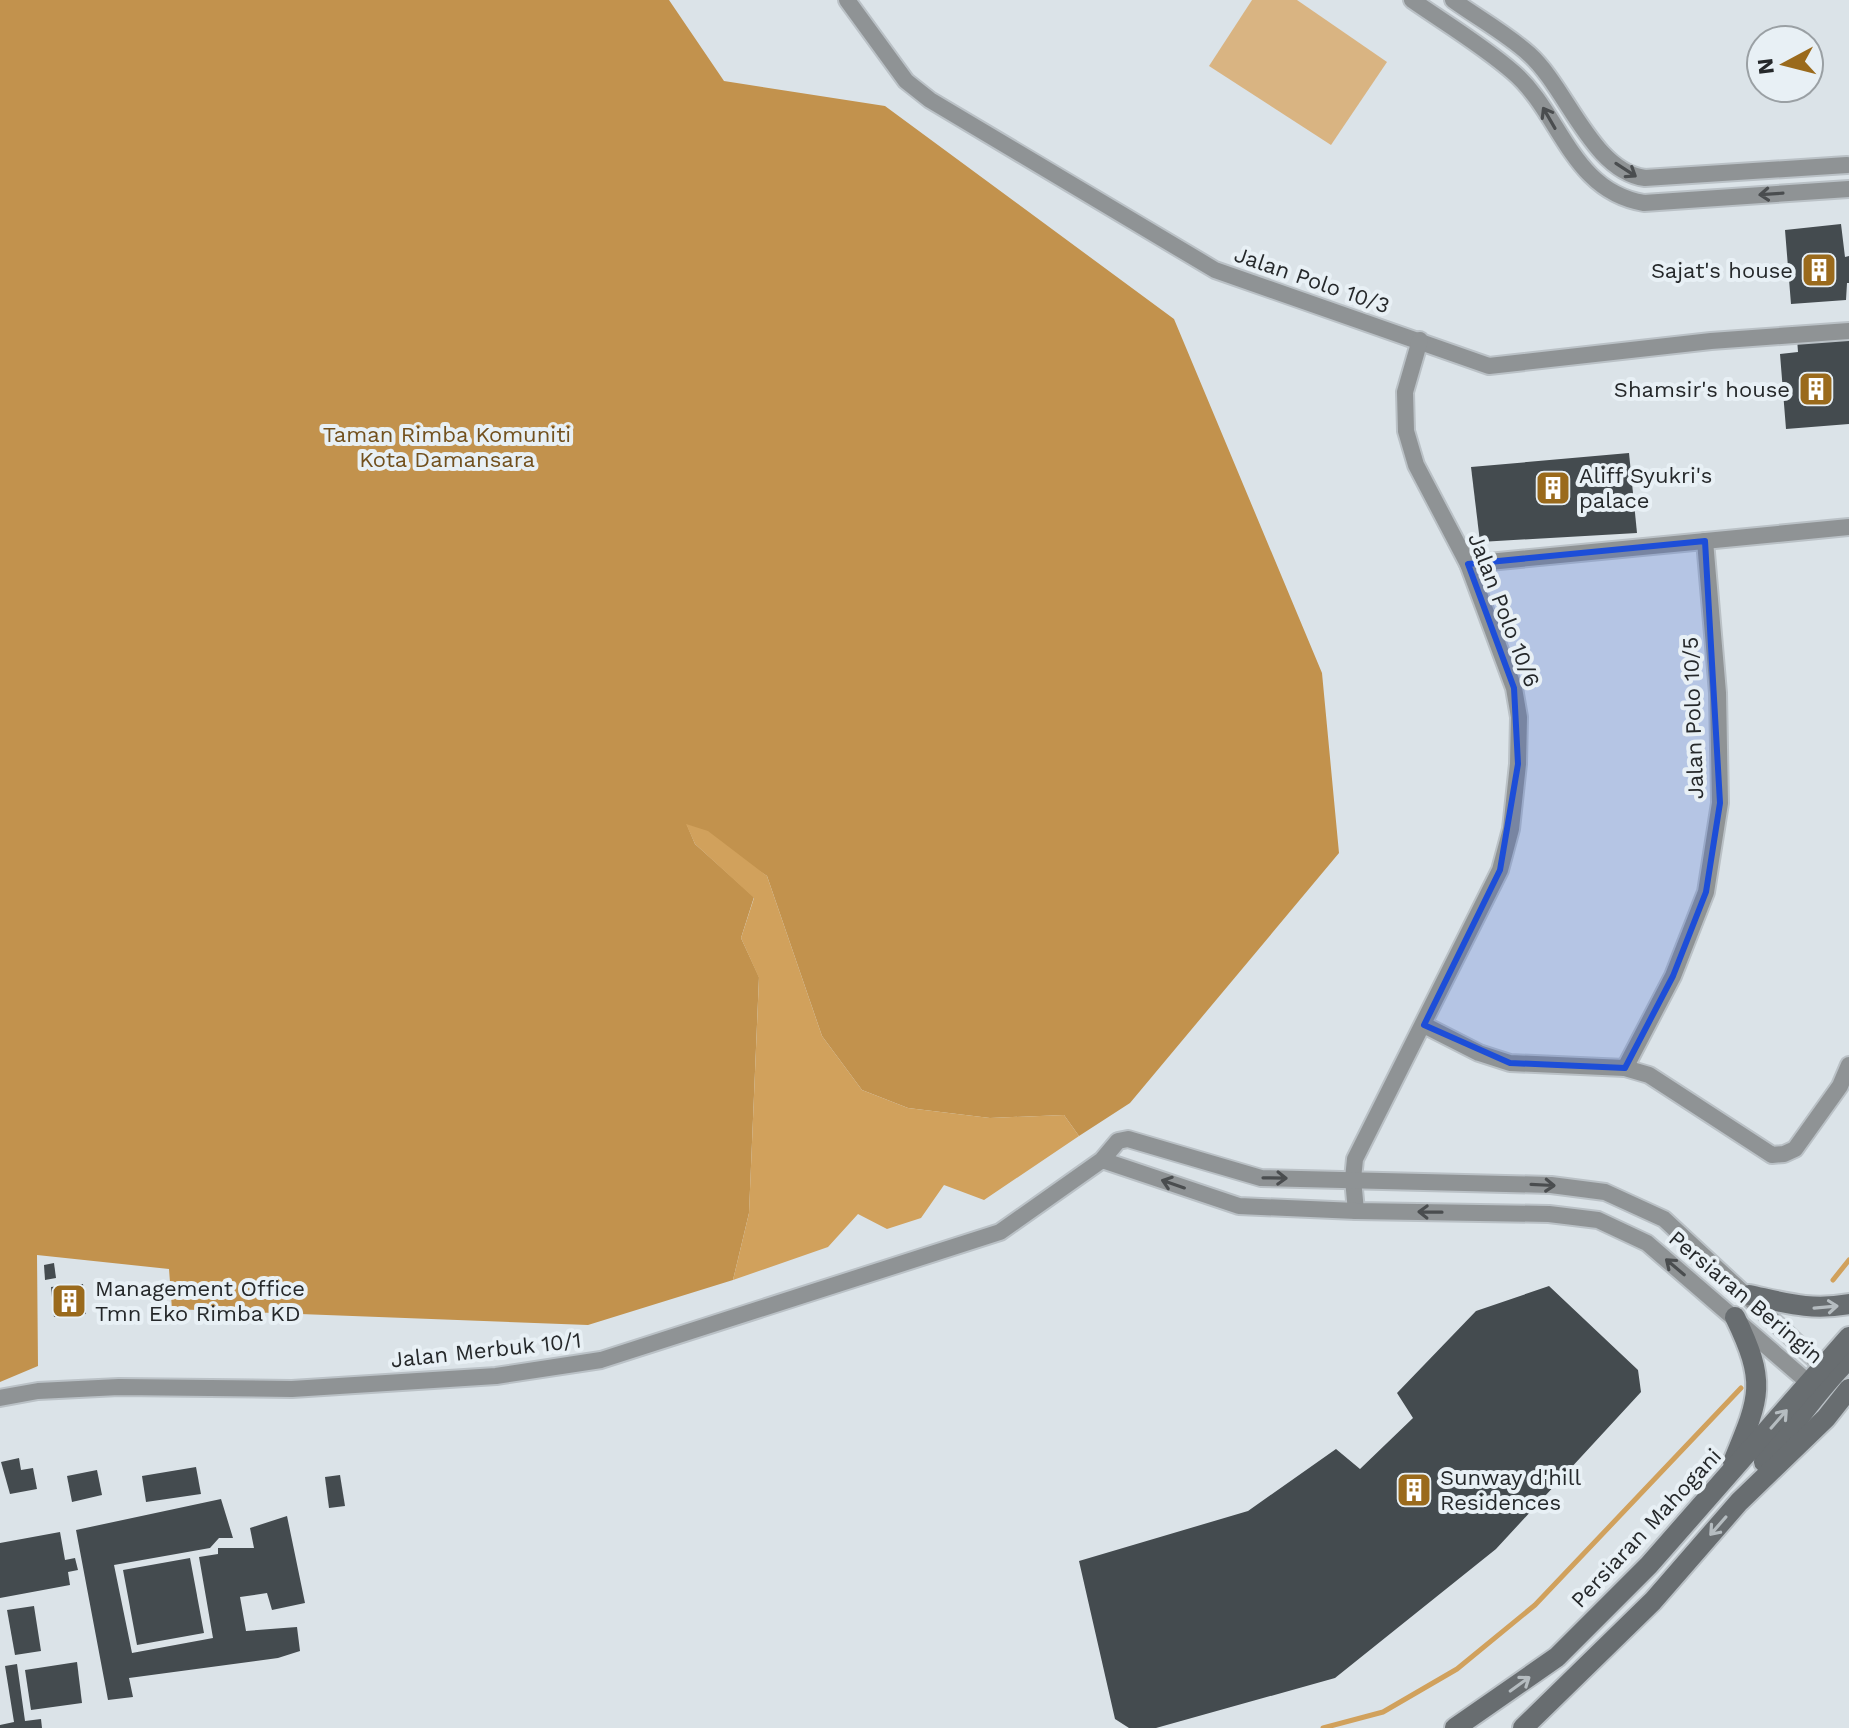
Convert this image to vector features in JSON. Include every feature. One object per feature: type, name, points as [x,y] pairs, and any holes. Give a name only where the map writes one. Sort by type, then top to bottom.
[{"type":"main road","points":[[1749,1295],[1800,1307],[1828,1308],[1849,1304]]},
{"type":"main road","points":[[1725,1481],[1754,1412],[1757,1391],[1753,1355],[1735,1317]]},
{"type":"main road","name":"Persiaran Mahogani","points":[[1455,1728],[1557,1657],[1649,1565],[1819,1378],[1849,1337]]},
{"type":"main road","points":[[1739,1502],[1757,1470],[1804,1414],[1819,1378],[1849,1359]]},
{"type":"main road","points":[[1523,1728],[1653,1601],[1739,1502],[1826,1418],[1849,1389]]},
{"type":"street","name":"Jalan Polo 10/3","points":[[847,0],[906,81],[930,100],[1202,262],[1249,283],[1489,366],[1711,341],[1849,331]]},
{"type":"street","points":[[1412,0],[1513,72],[1537,98],[1577,163],[1617,196],[1644,203],[1849,189]]},
{"type":"street","points":[[1453,0],[1529,54],[1556,84],[1595,146],[1629,175],[1645,178],[1848,161],[1849,182]]},
{"type":"street","points":[[1716,173],[1719,197]]},
{"type":"street","name":"Jalan Polo 10/6","points":[[1353,1179],[1355,1159],[1500,870],[1511,829],[1518,764],[1519,717],[1514,688],[1468,564],[1416,465],[1406,431],[1405,392],[1420,340]]},
{"type":"street","points":[[1468,564],[1849,527]]},
{"type":"street","name":"Jalan Polo 10/5","points":[[1625,1068],[1673,976],[1706,892],[1720,803],[1718,693],[1705,541]]},
{"type":"street","points":[[1424,1025],[1479,1053],[1510,1063],[1625,1068],[1649,1075],[1772,1155],[1795,1149],[1840,1086],[1849,1065]]},
{"type":"street","name":"Persiaran Beringin","points":[[1118,1141],[1128,1139],[1261,1178],[1551,1185],[1605,1192],[1664,1219],[1749,1295],[1819,1378]]},
{"type":"street","name":"Jalan Merbuk 10/1","points":[[0,1398],[51,1390],[119,1387],[292,1389],[481,1377],[601,1360],[1000,1232],[1102,1160],[1118,1141]]},
{"type":"street","name":"Persiaran Beringin","points":[[1102,1160],[1239,1206],[1549,1214],[1598,1220],[1647,1243],[1735,1317],[1819,1378]]},
{"type":"street","points":[[1353,1179],[1356,1211]]},
{"type":"highlighted area","points":[[1705,541],[1720,803],[1706,892],[1673,976],[1625,1068],[1510,1063],[1424,1025],[1500,870],[1518,764],[1514,688],[1468,564]]},
{"type":"shaded area","points":[[1252,0],[1297,0],[1387,62],[1331,145],[1209,66]]},
{"type":"shaded area","points":[[686,824],[708,831],[767,876],[822,1036],[862,1090],[908,1108],[990,1118],[1064,1115],[1079,1136],[984,1200],[944,1185],[921,1218],[887,1229],[858,1214],[828,1247],[733,1280],[749,1213],[759,978],[741,938],[754,898],[695,844]]},
{"type":"green space","name":"Taman Rimba Komuniti Kota Damansara","points":[[0,0],[669,0],[724,81],[885,106],[1174,319],[1322,673],[1339,853],[1130,1103],[1079,1136],[1064,1115],[990,1118],[908,1108],[862,1090],[822,1036],[767,876],[687,825],[695,844],[754,897],[741,938],[759,977],[749,1213],[733,1280],[588,1325],[172,1309],[169,1269],[37,1255],[38,1366],[0,1382]]},
{"type":"building","name":"Sajat's house","points":[[1841,224],[1845,257],[1849,256],[1846,300],[1791,304],[1785,230]]},
{"type":"building","name":"Shamsir's house","points":[[1849,335],[1849,424],[1786,429],[1780,354],[1798,352],[1797,338]]},
{"type":"building","name":"Aliff Syukri's palace","points":[[1629,453],[1637,533],[1480,542],[1471,467]]},
{"type":"building","points":[[54,1263],[56,1278],[45,1280],[44,1265]]},
{"type":"building","name":"Management Office Tmn Eko Rimba KD","points":[[83,1284],[86,1314],[54,1317],[51,1287]]},
{"type":"building","name":"Sunway d'hill Residences","points":[[1549,1286],[1638,1370],[1641,1392],[1496,1549],[1335,1678],[1156,1728],[1129,1728],[1115,1719],[1079,1561],[1248,1511],[1336,1449],[1360,1469],[1413,1418],[1397,1393],[1476,1311]]},
{"type":"building","points":[[19,1458],[21,1470],[33,1468],[37,1489],[10,1494],[1,1462]]},
{"type":"building","points":[[196,1467],[201,1494],[146,1502],[142,1476]]},
{"type":"building","points":[[97,1470],[102,1495],[72,1502],[67,1476]]},
{"type":"building","points":[[340,1475],[345,1506],[329,1508],[325,1477]]},
{"type":"building","points":[[221,1499],[233,1538],[219,1538],[210,1548],[114,1565],[132,1653],[213,1638],[199,1557],[218,1554],[218,1548],[254,1548],[250,1528],[287,1516],[305,1603],[272,1610],[267,1593],[240,1597],[246,1631],[297,1627],[300,1651],[278,1658],[129,1678],[133,1697],[108,1700],[76,1530]]},
{"type":"building","points":[[60,1532],[65,1560],[75,1558],[78,1570],[68,1572],[70,1585],[0,1598],[0,1543]]},
{"type":"building","points":[[190,1558],[204,1633],[137,1645],[123,1570]]},
{"type":"building","points":[[34,1606],[41,1651],[15,1655],[7,1610]]},
{"type":"building","points":[[77,1662],[82,1703],[31,1710],[25,1670]]},
{"type":"building","points":[[17,1664],[25,1721],[41,1719],[42,1728],[0,1728],[0,1725],[14,1722],[5,1666]]},
{"type":"waterway","points":[[1833,1280],[1849,1260]]},
{"type":"waterway","points":[[1323,1728],[1383,1712],[1457,1669],[1535,1605],[1741,1388]]},
{"type":"place","name":"Sajat's house","points":[[1819,270]]},
{"type":"place","name":"Shamsir's house","points":[[1816,389]]},
{"type":"place","name":"Aliff Syukri's palace","points":[[1553,488]]},
{"type":"place","name":"Management Office Tmn Eko Rimba KD","points":[[69,1301]]},
{"type":"place","name":"Sunway d'hill Residences","points":[[1414,1490]]}]
